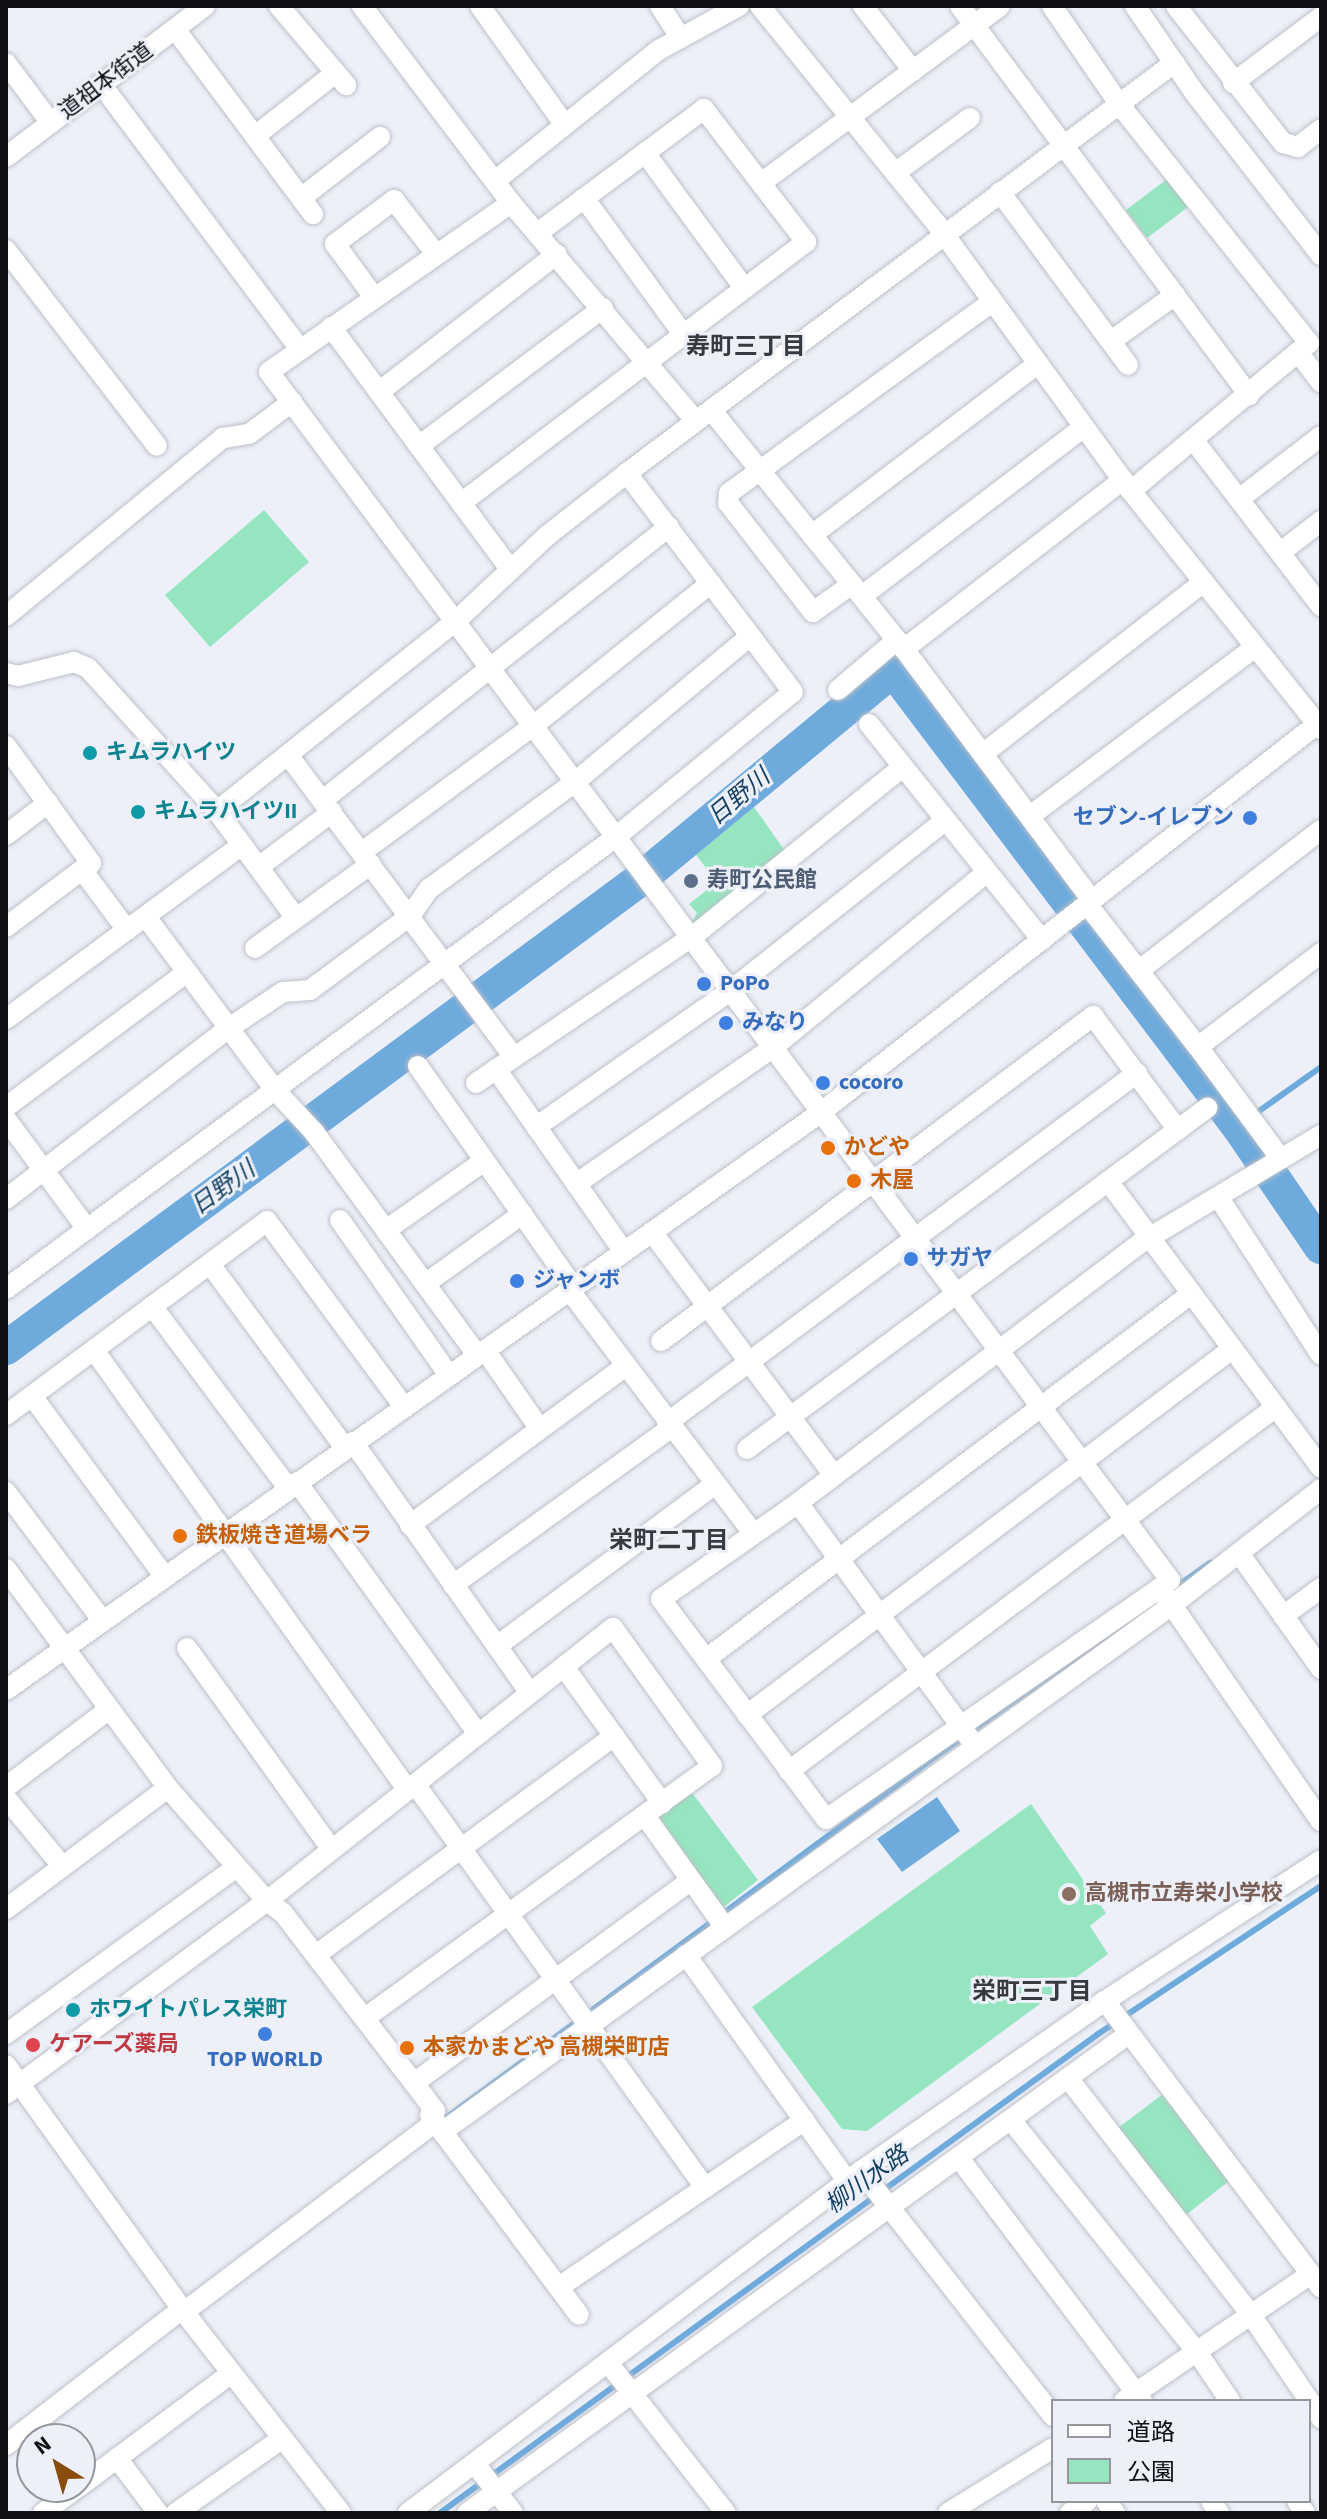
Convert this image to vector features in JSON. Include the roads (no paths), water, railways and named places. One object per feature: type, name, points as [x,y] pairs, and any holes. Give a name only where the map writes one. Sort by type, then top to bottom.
[{"type":"street","name":"道祖本街道","points":[[6,157],[205,6]]},
{"type":"street","points":[[255,136],[340,80],[279,6]]},
{"type":"street","points":[[362,6],[511,203],[648,360],[761,470],[857,590],[984,753],[1089,902],[1281,1159]]},
{"type":"street","points":[[480,6],[565,125]]},
{"type":"street","points":[[660,6],[681,38]]},
{"type":"street","points":[[495,181],[681,38],[739,6]]},
{"type":"street","points":[[863,6],[913,71]]},
{"type":"street","points":[[960,6],[1249,395]]},
{"type":"street","points":[[761,183],[848,115],[1000,6]]},
{"type":"street","points":[[838,690],[1127,485],[1195,442],[1309,343],[1119,104],[1052,6]]},
{"type":"street","points":[[1135,6],[1174,63],[1318,243]]},
{"type":"street","points":[[1176,6],[1233,83],[1283,143],[1298,147],[1321,129]]},
{"type":"street","points":[[6,1690],[820,1113],[1320,725],[1202,583],[1037,364],[945,235],[763,7]]},
{"type":"street","points":[[1233,83],[1321,17]]},
{"type":"street","points":[[175,29],[307,206],[380,137]]},
{"type":"street","points":[[6,63],[51,123]]},
{"type":"street","points":[[217,811],[456,621],[511,570],[627,473],[1174,63]]},
{"type":"street","points":[[101,84],[300,349]]},
{"type":"street","points":[[461,503],[806,242],[704,109],[539,232]]},
{"type":"street","points":[[895,173],[970,118]]},
{"type":"street","points":[[645,153],[744,288]]},
{"type":"street","points":[[1000,192],[1128,365]]},
{"type":"street","points":[[584,198],[683,334]]},
{"type":"street","points":[[374,297],[335,244],[394,200],[436,254]]},
{"type":"street","points":[[6,2445],[183,2311],[686,1955],[719,1920],[975,1746],[1166,1597],[1170,1580],[1000,1348],[771,1049],[655,883],[575,782],[269,372],[511,203]]},
{"type":"street","points":[[6,250],[157,446]]},
{"type":"street","points":[[379,392],[557,254]]},
{"type":"street","points":[[1111,341],[1175,295]]},
{"type":"street","points":[[992,302],[729,493],[728,503],[813,612],[857,590],[1084,427]]},
{"type":"street","points":[[419,446],[603,308]]},
{"type":"street","points":[[331,327],[511,570]]},
{"type":"street","points":[[1298,352],[1321,382]]},
{"type":"street","points":[[812,535],[1037,364]]},
{"type":"street","points":[[6,616],[223,438],[249,434],[292,402]]},
{"type":"street","points":[[1239,499],[1321,436]]},
{"type":"street","points":[[1195,442],[1321,606]]},
{"type":"street","points":[[6,1289],[617,836],[793,692],[627,473]]},
{"type":"street","points":[[1281,552],[1321,521]]},
{"type":"street","points":[[260,866],[492,669],[669,527]]},
{"type":"street","points":[[255,948],[711,583]]},
{"type":"street","points":[[984,753],[1202,583]]},
{"type":"street","points":[[6,1199],[229,1028],[283,992],[310,990],[410,916],[429,889],[575,782],[750,636]]},
{"type":"street","points":[[1030,816],[1254,648]]},
{"type":"street","points":[[6,673],[18,676],[74,662],[88,668],[217,811],[296,918]]},
{"type":"street","points":[[869,724],[1042,940]]},
{"type":"street","points":[[6,927],[91,863],[7,748]]},
{"type":"street","points":[[288,755],[446,963],[480,1013],[536,1127],[624,1252]]},
{"type":"street","points":[[476,1083],[692,937],[903,767]]},
{"type":"street","points":[[6,835],[48,803]]},
{"type":"street","points":[[536,1127],[730,991],[946,820]]},
{"type":"street","points":[[1141,969],[1321,830]]},
{"type":"street","points":[[6,1019],[242,845]]},
{"type":"street","points":[[83,871],[127,930]]},
{"type":"street","points":[[576,1184],[771,1049],[987,872]]},
{"type":"street","points":[[146,917],[274,1089],[314,1132],[425,1284],[540,1429]]},
{"type":"street","points":[[1198,1047],[1321,953]]},
{"type":"street","points":[[6,1107],[187,972]]},
{"type":"street","points":[[661,1341],[871,1180],[1093,1016],[1178,1130]]},
{"type":"street","points":[[418,1066],[624,1367],[753,1533]]},
{"type":"street","points":[[453,1585],[1137,1073]]},
{"type":"street","points":[[747,1449],[1207,1108]]},
{"type":"street","points":[[6,1119],[87,1229]]},
{"type":"street","points":[[1318,1145],[1281,1159],[1149,1237],[798,1503],[661,1599],[826,1819],[962,1728],[1239,1553],[1321,1489]]},
{"type":"street","points":[[386,1230],[484,1161]]},
{"type":"street","points":[[1108,1181],[1321,1468]]},
{"type":"street","points":[[1219,1198],[1321,1355]]},
{"type":"street","points":[[425,1284],[522,1214]]},
{"type":"street","points":[[340,1220],[449,1375]]},
{"type":"street","points":[[6,1415],[267,1221],[404,1407]]},
{"type":"street","points":[[652,1232],[834,1475]]},
{"type":"street","points":[[210,1264],[410,1525],[530,1693]]},
{"type":"street","points":[[706,1659],[1191,1294]]},
{"type":"street","points":[[152,1306],[292,1485],[478,1734]]},
{"type":"street","points":[[747,1715],[1232,1349]]},
{"type":"street","points":[[94,1350],[224,1533],[592,2024],[704,2186]]},
{"type":"street","points":[[410,1525],[624,1367]]},
{"type":"street","points":[[32,1396],[164,1576]]},
{"type":"street","points":[[789,1771],[1276,1407]]},
{"type":"street","points":[[497,1646],[715,1484]]},
{"type":"street","points":[[6,1492],[102,1620]]},
{"type":"street","points":[[798,1503],[840,1558],[878,1619],[975,1746]]},
{"type":"street","points":[[1239,1553],[1321,1669]]},
{"type":"street","points":[[6,1569],[62,1650],[168,1788],[267,1901],[283,1913],[365,2018],[435,2111],[430,2115],[579,2315]]},
{"type":"street","points":[[1283,1616],[1321,1588]]},
{"type":"street","points":[[1166,1597],[1321,1821]]},
{"type":"street","points":[[12,2088],[267,1901],[330,1847],[613,1628],[712,1766],[365,2018]]},
{"type":"street","points":[[187,1648],[330,1847]]},
{"type":"street","points":[[564,1667],[662,1803]]},
{"type":"street","points":[[6,1787],[108,1710]]},
{"type":"street","points":[[316,1955],[614,1736]]},
{"type":"street","points":[[1304,1796],[1321,1784]]},
{"type":"street","points":[[6,1909],[168,1788]]},
{"type":"street","points":[[6,1798],[63,1867]]},
{"type":"street","points":[[645,1816],[719,1920]]},
{"type":"street","points":[[408,2513],[854,2177],[1105,2001],[1321,1860]]},
{"type":"street","points":[[6,2034],[237,1867]]},
{"type":"street","points":[[414,2083],[690,1881]]},
{"type":"street","points":[[686,1955],[805,2120],[854,2177],[891,2209],[1051,2413]]},
{"type":"street","points":[[959,2158],[1134,2398],[1251,2315],[1316,2281],[1127,2035],[1105,2001]]},
{"type":"street","points":[[467,2513],[891,2209],[1127,2035]]},
{"type":"street","points":[[6,2065],[12,2088],[280,2440],[341,2513]]},
{"type":"street","points":[[1068,2078],[1251,2315],[1308,2399]]},
{"type":"street","points":[[559,2287],[805,2120]]},
{"type":"street","points":[[1011,2120],[1197,2352],[1229,2399]]},
{"type":"street","points":[[609,2364],[726,2513]]},
{"type":"street","points":[[96,2473],[230,2374]]},
{"type":"street","points":[[176,2513],[280,2440]]},
{"type":"street","points":[[948,2513],[1051,2449]]},
{"type":"street","points":[[117,2458],[158,2513]]},
{"type":"street","points":[[475,2464],[513,2513]]},
{"type":"water","points":[[937,1797],[960,1831],[902,1872],[877,1839]]},
{"type":"waterway","name":"日野川","points":[[6,1348],[638,881],[893,670],[1238,1126],[1321,1247]]},
{"type":"waterway","points":[[1238,1126],[1321,1067]]},
{"type":"waterway","points":[[446,2118],[935,1757],[1210,1563]]},
{"type":"waterway","name":"柳川水路","points":[[440,2513],[1098,2034],[1321,1886]]},
{"type":"place","name":"キムラハイツ","points":[[90,753]]},
{"type":"place","name":"キムラハイツII","points":[[138,812]]},
{"type":"place","name":"セブン-イレブン","points":[[1250,818]]},
{"type":"place","name":"寿町公民館","points":[[691,881]]},
{"type":"place","name":"PoPo","points":[[704,984]]},
{"type":"place","name":"みなり","points":[[726,1023]]},
{"type":"place","name":"cocoro","points":[[823,1083]]},
{"type":"place","name":"かどや","points":[[828,1148]]},
{"type":"place","name":"木屋","points":[[854,1181]]},
{"type":"place","name":"サガヤ","points":[[911,1259]]},
{"type":"place","name":"ジャンボ","points":[[517,1281]]},
{"type":"place","name":"鉄板焼き道場ベラ","points":[[180,1536]]},
{"type":"place","name":"高槻市立寿栄小学校","points":[[1069,1894]]},
{"type":"place","name":"ホワイトパレス栄町","points":[[73,2010]]},
{"type":"place","name":"TOP WORLD","points":[[265,2034]]},
{"type":"place","name":"ケアーズ薬局","points":[[33,2045]]},
{"type":"place","name":"本家かまどや 高槻栄町店","points":[[407,2048]]},
{"type":"district","name":"寿町三丁目","points":[[746,347]]},
{"type":"district","name":"栄町二丁目","points":[[669,1541]]},
{"type":"district","name":"栄町三丁目","points":[[1032,1992]]}]
